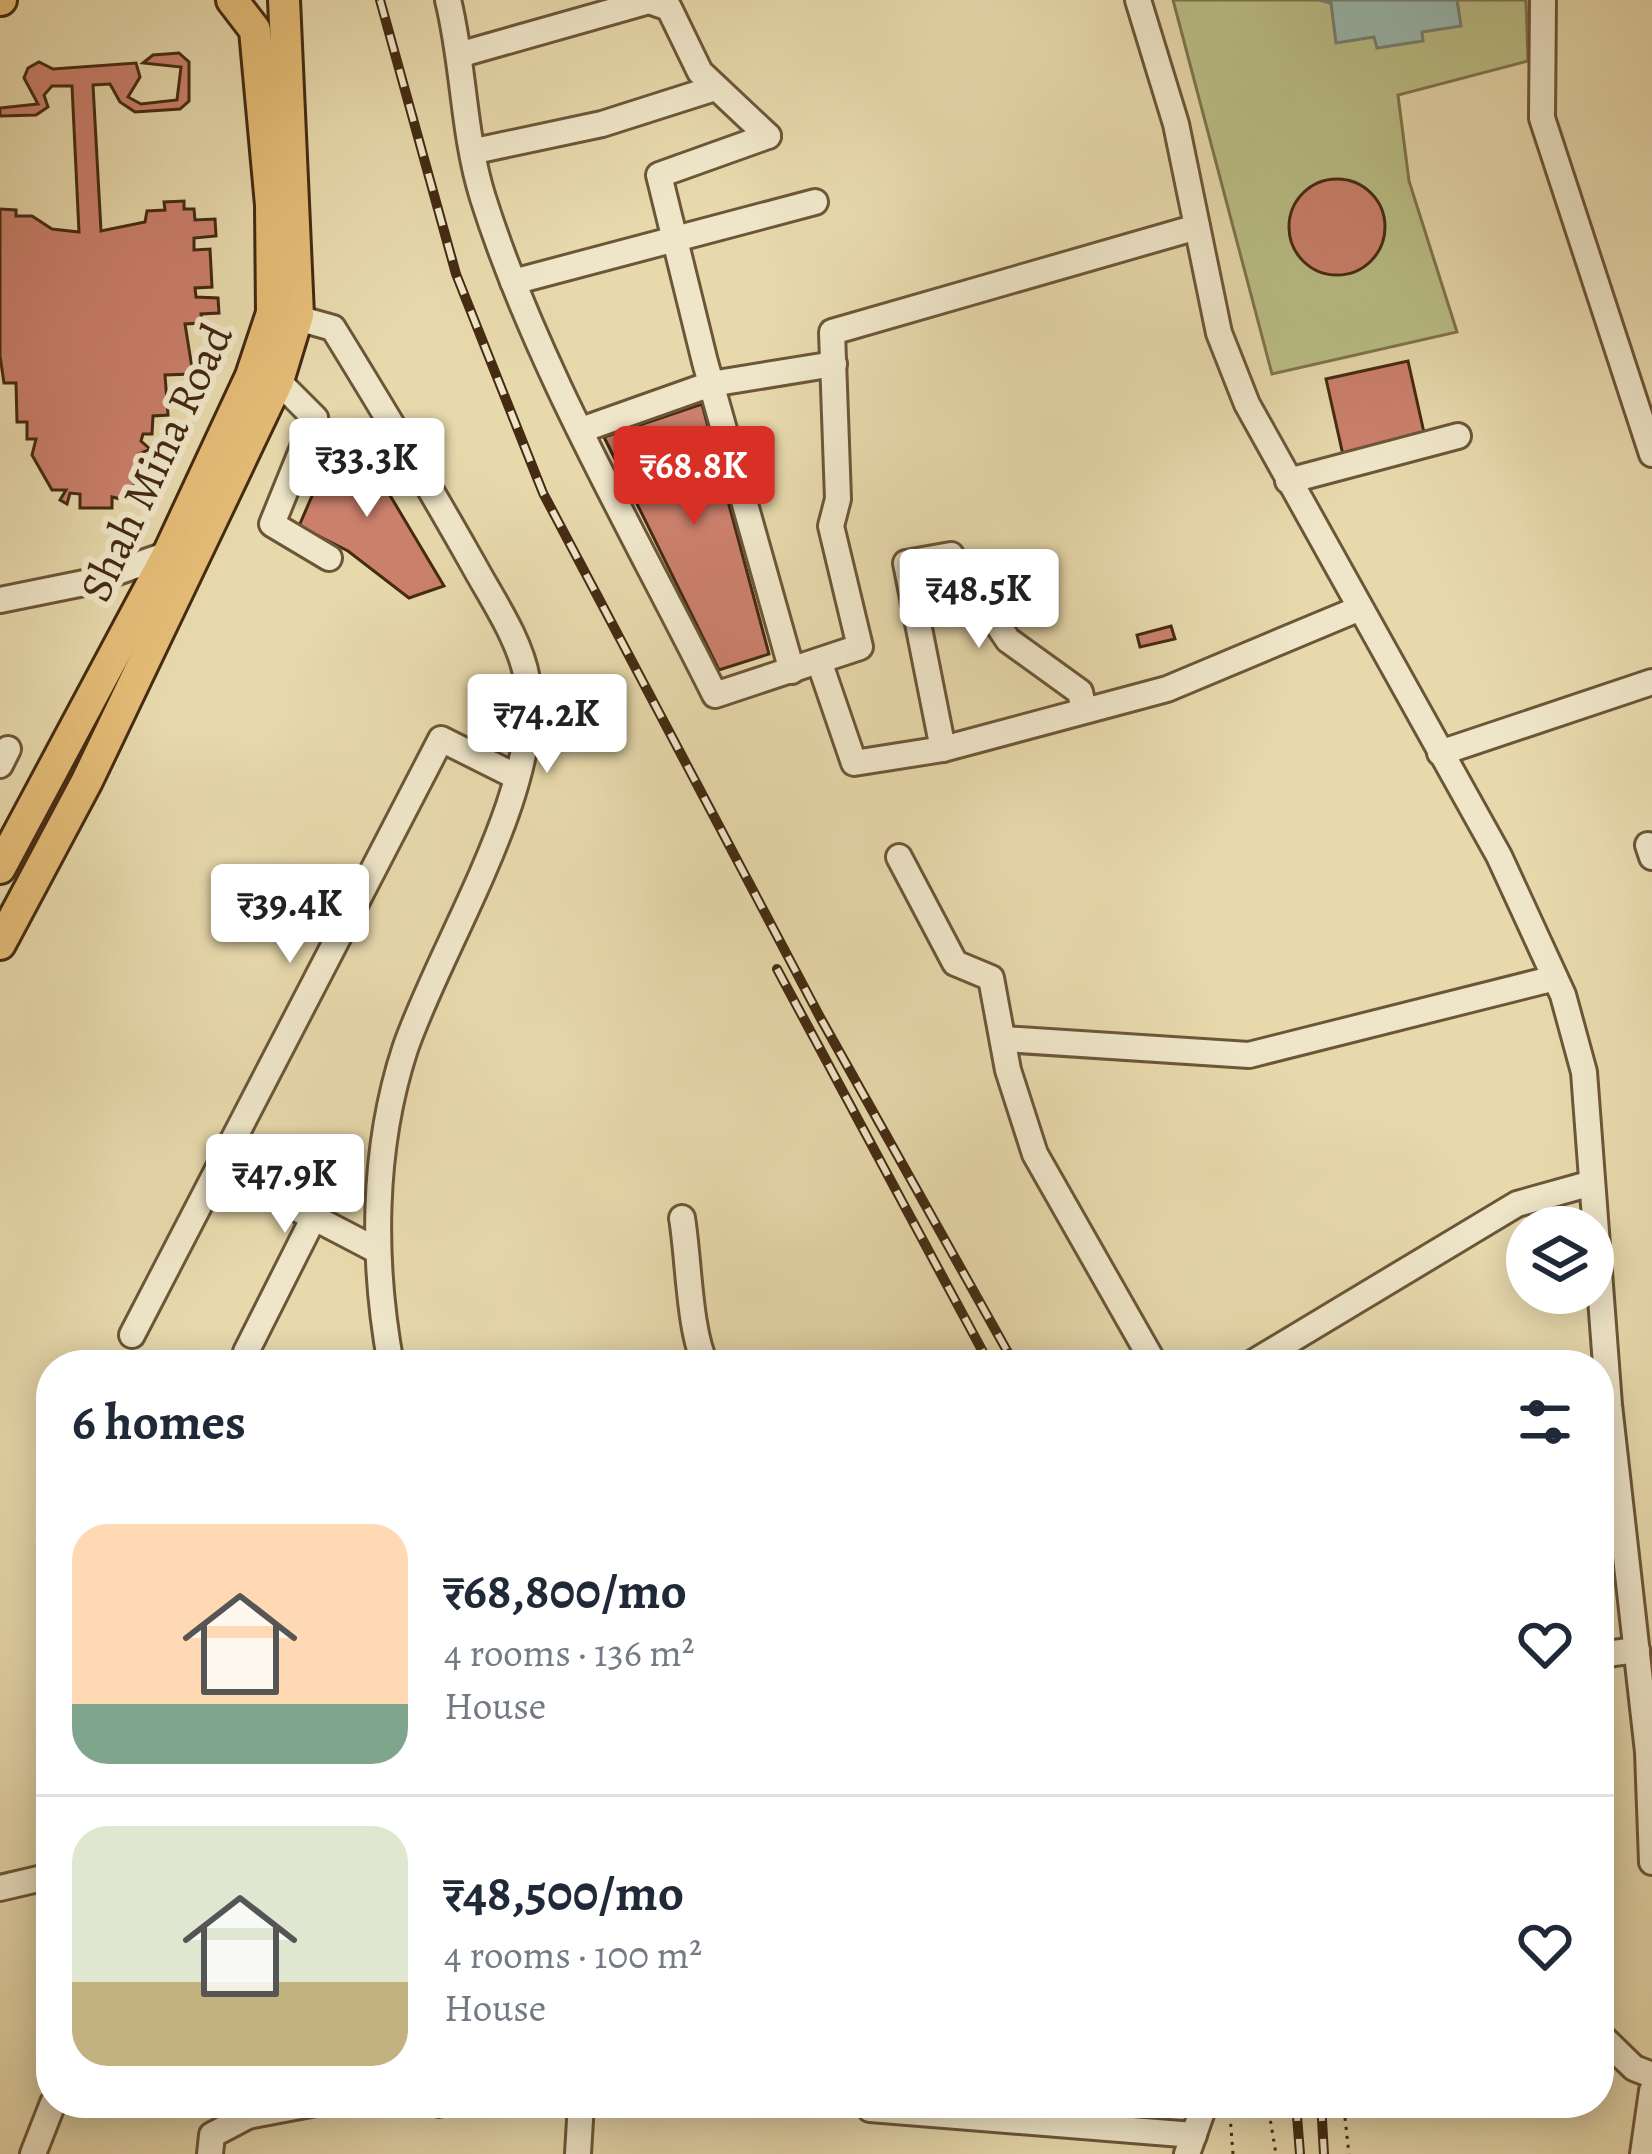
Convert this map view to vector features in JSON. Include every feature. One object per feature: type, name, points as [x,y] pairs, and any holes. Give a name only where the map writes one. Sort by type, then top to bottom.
[{"type":"main road","name":"Shah Mina Road","points":[[0,944],[180,557],[251,376],[285,314],[255,30],[232,0]]},
{"type":"main road","name":"Shah Mina Road","points":[[0,869],[278,381],[285,314],[285,2]]},
{"type":"main road","points":[[0,869],[30,885]]},
{"type":"street","points":[[448,0],[462,54],[481,193],[513,282],[715,694],[860,647],[831,526],[838,499],[832,332],[1197,227]]},
{"type":"street","points":[[1138,0],[1175,124],[1219,333],[1247,404],[1499,856],[1555,978],[1584,1072],[1605,1350]]},
{"type":"street","points":[[1544,0],[1542,118],[1652,454]]},
{"type":"street","points":[[462,54],[650,2],[670,8],[700,72],[768,136],[659,175],[711,384],[792,671]]},
{"type":"street","points":[[475,151],[602,124],[715,88]]},
{"type":"street","points":[[513,282],[814,202]]},
{"type":"street","points":[[285,314],[333,328],[506,624],[527,679],[526,743],[490,850],[404,1051],[380,1178],[378,1292],[388,1350]]},
{"type":"street","points":[[584,429],[711,384],[834,364]]},
{"type":"street","points":[[278,381],[315,418],[272,524],[329,558]]},
{"type":"street","points":[[1288,481],[1458,436]]},
{"type":"street","points":[[943,749],[906,563],[951,555],[1008,640],[1080,692],[1084,710]]},
{"type":"street","points":[[0,600],[180,557]]},
{"type":"street","points":[[819,661],[854,763],[943,749],[1167,688],[1358,608]]},
{"type":"street","points":[[1440,753],[1652,682]]},
{"type":"street","points":[[132,1335],[441,739],[515,776]]},
{"type":"street","points":[[898,857],[955,963],[991,978],[1035,1154],[1146,1350]]},
{"type":"street","points":[[1003,1039],[1249,1055],[1555,978]]},
{"type":"street","points":[[219,1168],[378,1251]]},
{"type":"street","points":[[1274,1350],[1516,1204],[1592,1183]]},
{"type":"street","points":[[246,1350],[314,1217]]},
{"type":"street","points":[[682,1219],[694,1281],[694,1338],[699,1350]]},
{"type":"street","points":[[1614,1449],[1651,1781],[1652,1862]]},
{"type":"street","points":[[1614,1653],[1637,1650]]},
{"type":"street","points":[[0,1888],[36,1880]]},
{"type":"street","points":[[1614,2049],[1634,2068],[1652,2075]]},
{"type":"street","points":[[1647,2140],[1652,2091]]},
{"type":"street","points":[[33,2154],[46,2118]]},
{"type":"street","points":[[210,2154],[212,2135],[244,2118]]},
{"type":"street","points":[[578,2154],[580,2118]]},
{"type":"street","points":[[950,2118],[1190,2145]]},
{"type":"path","points":[[1230,2118],[1233,2154]]},
{"type":"path","points":[[1270,2118],[1276,2154]]},
{"type":"path","points":[[1345,2118],[1349,2154]]},
{"type":"green space","points":[[1173,0],[1526,0],[1528,61],[1398,95],[1409,181],[1457,332],[1272,374]]},
{"type":"water","points":[[1319,0],[1457,0],[1461,26],[1422,32],[1423,41],[1377,48],[1374,37],[1336,43],[1331,3]]},
{"type":"building","points":[[179,53],[189,62],[189,101],[180,109],[135,112],[120,102],[110,84],[93,85],[101,231],[145,222],[147,211],[165,210],[164,202],[184,201],[184,209],[194,209],[195,220],[215,219],[216,236],[194,238],[194,250],[210,249],[212,287],[195,288],[196,297],[218,298],[219,313],[201,314],[202,323],[185,324],[193,374],[165,375],[168,415],[153,416],[152,434],[143,434],[141,441],[150,449],[139,454],[144,462],[134,486],[129,486],[129,501],[112,497],[112,508],[80,508],[80,494],[70,493],[67,504],[60,500],[66,490],[52,490],[32,455],[36,439],[27,439],[27,422],[17,422],[16,383],[4,383],[0,356],[0,209],[32,216],[52,229],[79,232],[72,86],[52,86],[44,95],[48,107],[36,115],[0,116],[0,108],[38,104],[24,78],[28,68],[39,62],[53,69],[136,63],[140,77],[128,97],[141,104],[177,100],[181,67],[143,63],[153,55]]},
{"type":"building","points":[[1337,179],[1356,182],[1371,193],[1382,208],[1382,246],[1371,261],[1356,272],[1337,275],[1318,272],[1303,261],[1292,246],[1289,227],[1292,208],[1303,193],[1318,182]]},
{"type":"building","points":[[1408,361],[1425,437],[1343,455],[1326,379]]},
{"type":"building","points":[[702,404],[769,654],[719,670],[604,437]]},
{"type":"building","points":[[340,431],[364,445],[361,456],[391,483],[388,492],[444,586],[409,598],[348,551],[299,526]]},
{"type":"building","points":[[1171,626],[1175,639],[1140,647],[1137,635]]},
{"type":"railway","points":[[380,0],[456,274],[543,493],[821,1019],[1007,1350]]},
{"type":"railway","points":[[777,969],[982,1350]]},
{"type":"railway","points":[[1297,2118],[1300,2154]]},
{"type":"railway","points":[[1322,2118],[1324,2154]]}]
